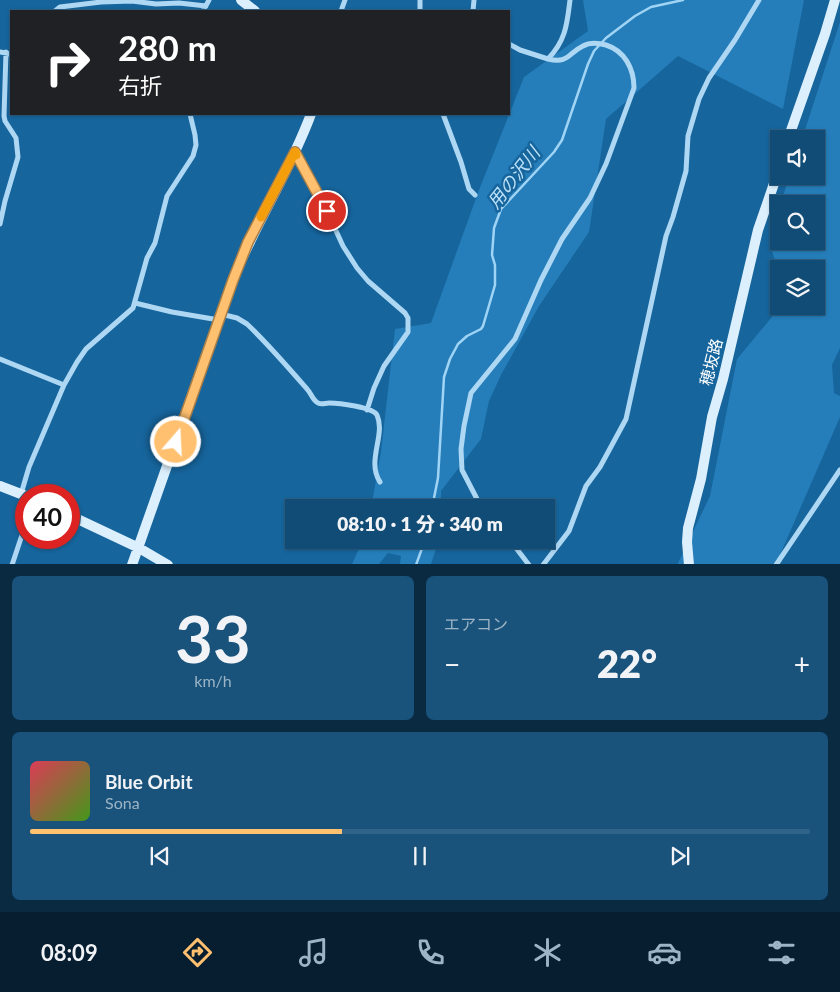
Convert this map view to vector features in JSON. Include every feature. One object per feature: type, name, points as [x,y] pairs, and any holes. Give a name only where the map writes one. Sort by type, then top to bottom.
[{"type":"street","points":[[56,10],[60,7],[101,2],[132,1],[156,4],[179,3],[205,8],[209,0]]},
{"type":"street","points":[[241,0],[254,10]]},
{"type":"street","points":[[548,59],[563,40],[570,0]]},
{"type":"street","points":[[543,564],[569,531],[586,486],[600,466],[626,419],[666,236],[686,171],[688,136],[699,99],[709,78],[735,40],[758,0]]},
{"type":"street","points":[[791,130],[825,34],[834,0]]},
{"type":"street","points":[[477,499],[465,478],[461,448],[471,393],[515,339],[541,280],[562,239],[590,198],[606,164],[634,88],[634,77],[622,55],[613,48],[597,42],[583,46],[564,60],[556,61],[520,50],[510,45]]},
{"type":"street","points":[[0,224],[18,157],[16,138],[4,122],[6,53]]},
{"type":"street","points":[[25,484],[29,467],[64,385],[86,349],[117,323],[135,303],[147,258],[155,243],[167,196],[193,156],[196,145],[190,115]]},
{"type":"street","points":[[132,564],[248,242],[295,152],[311,115]]},
{"type":"street","points":[[443,115],[469,189],[474,195]]},
{"type":"street","points":[[295,152],[343,246],[357,268],[368,281],[405,313],[408,318],[408,332],[384,366],[367,410]]},
{"type":"street","name":"穂坂路","points":[[689,564],[688,528],[701,479],[712,417],[723,379],[758,230],[773,185]]},
{"type":"street","points":[[135,303],[172,312],[237,318],[247,324],[306,387],[314,401],[320,404],[347,404],[374,412],[377,416],[379,428],[374,467],[375,476],[380,482]]},
{"type":"street","points":[[0,359],[64,385]]},
{"type":"street","points":[[776,564],[840,470]]},
{"type":"street","points":[[0,486],[15,492]]},
{"type":"street","points":[[80,520],[168,564]]},
{"type":"street","points":[[12,564],[17,549]]},
{"type":"street","points":[[517,549],[529,564]]},
{"type":"shaded area","points":[[583,0],[804,0],[783,109],[678,56],[606,119],[589,232],[539,306],[501,375],[489,401],[481,439],[441,491],[441,499],[373,499],[381,452],[395,329],[431,323],[479,190],[524,77],[588,31]]},
{"type":"shaded area","points":[[840,22],[840,348],[832,365],[834,393],[840,396],[840,417],[776,564],[677,564],[710,496],[737,359],[774,315],[825,315],[825,260],[775,260],[772,251],[825,250],[825,195],[784,195],[786,185],[825,185],[825,130],[805,130]]},
{"type":"shaded area","points":[[359,549],[436,549],[431,564],[400,564],[401,556],[388,553],[379,564],[352,564]]},
{"type":"waterway","name":"用の沢川","points":[[434,499],[438,478],[444,377],[450,359],[458,344],[483,326],[495,285],[495,265],[492,255],[494,228],[501,209],[554,152],[562,140],[594,51],[606,38],[635,16],[651,7],[683,0]]},
{"type":"waterway","name":"用の沢川","points":[[416,564],[422,549]]},
{"type":"slow traffic","points":[[261,217],[295,152],[296,155]]},
{"type":"route","points":[[176,442],[248,242],[295,152],[327,211]]}]
